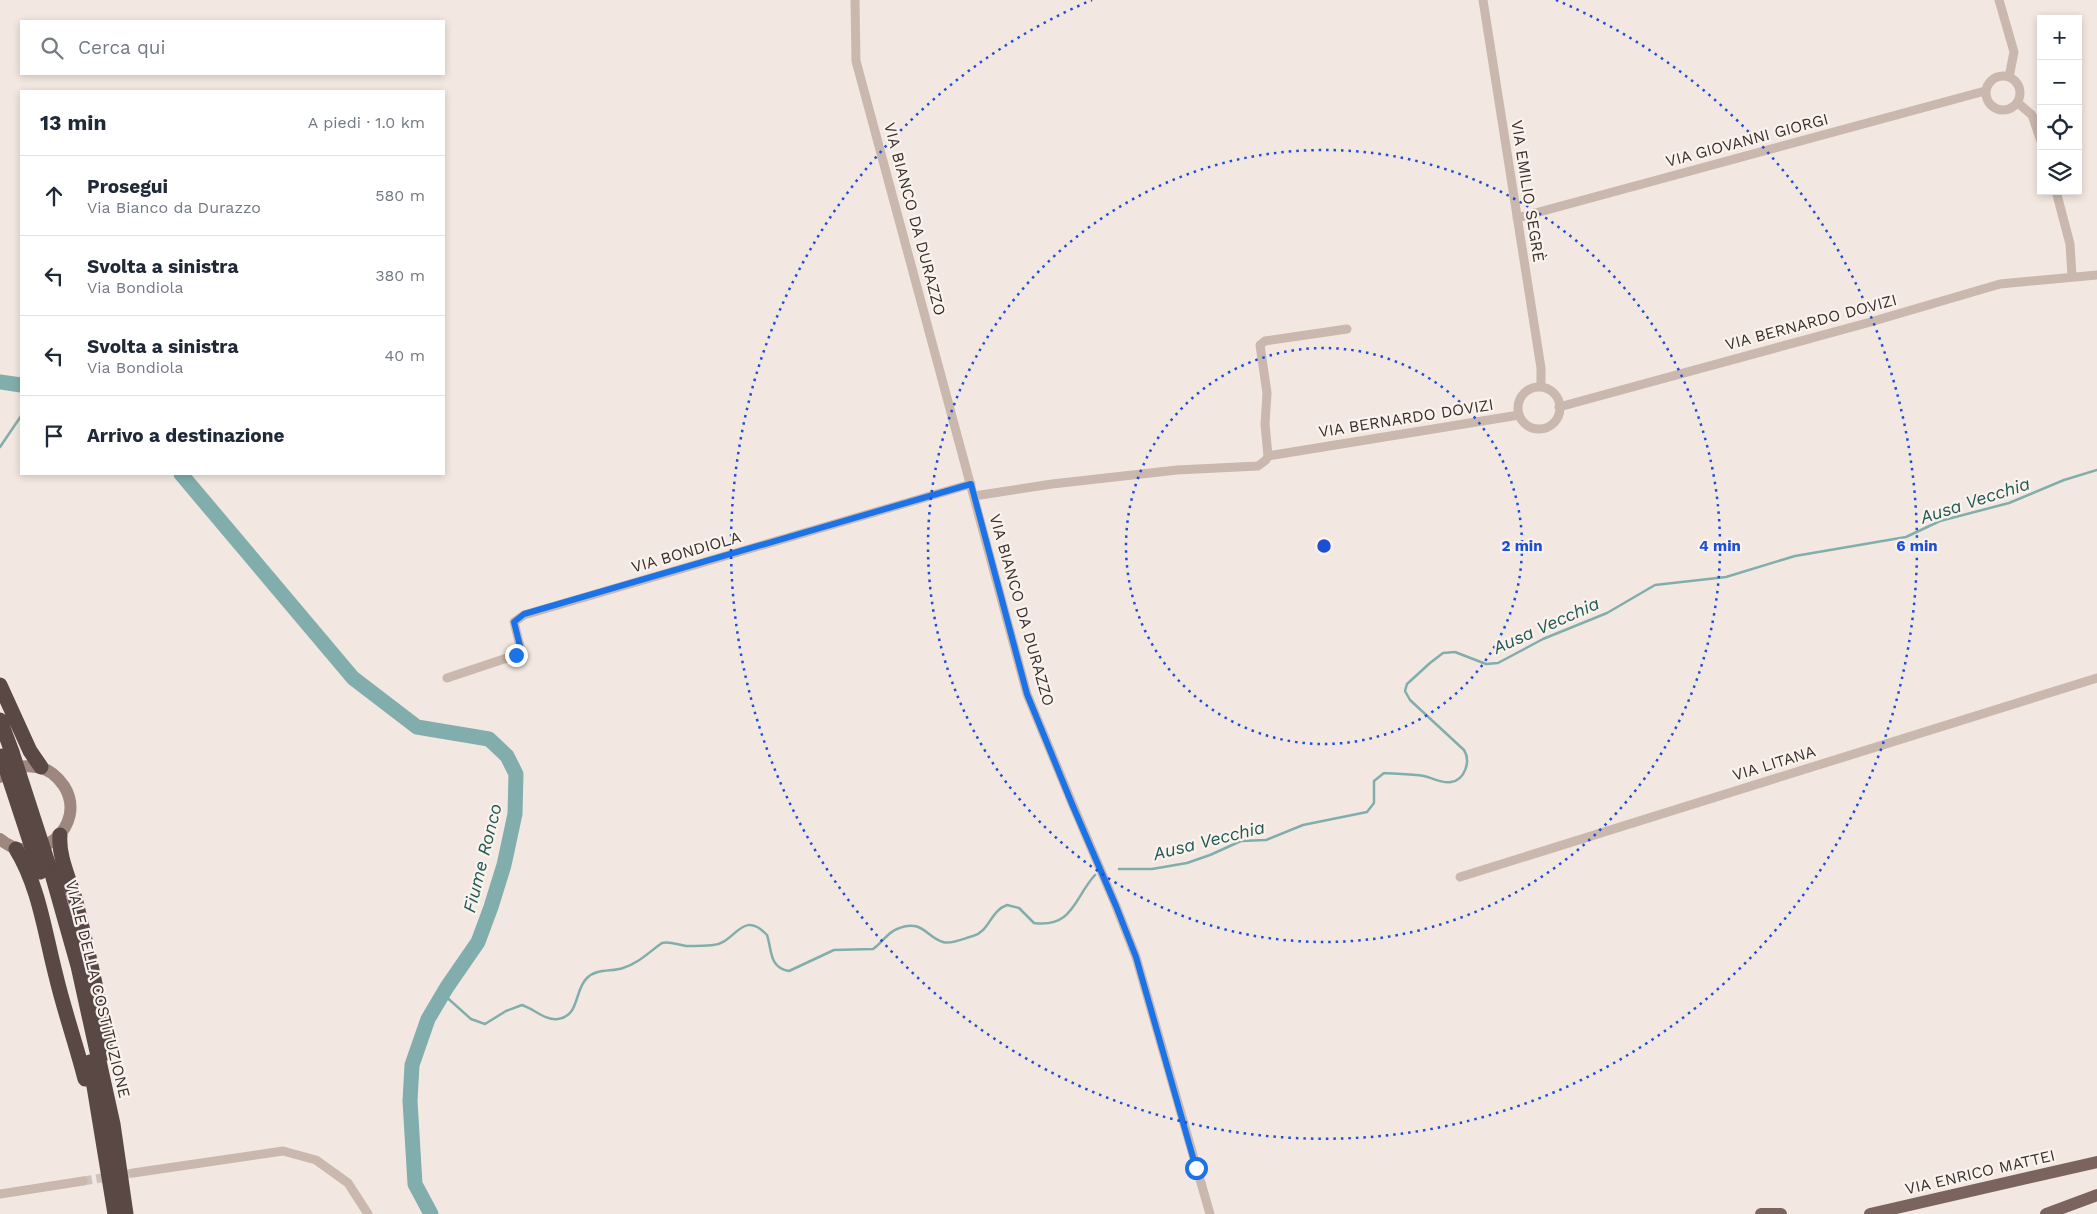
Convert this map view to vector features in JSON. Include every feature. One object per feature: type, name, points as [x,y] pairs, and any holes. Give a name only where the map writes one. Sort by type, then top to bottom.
[{"type":"highway","points":[[0,686],[30,752],[41,767]]},
{"type":"highway","name":"VIALE DELLA COSTITUZIONE","points":[[0,720],[5,753],[78,966],[114,1124],[126,1214]]},
{"type":"highway","points":[[60,835],[59,846],[75,901],[102,1013],[114,1103],[114,1124]]},
{"type":"highway","points":[[16,848],[24,861],[35,891],[62,1000],[91,1102],[98,1144],[106,1162]]},
{"type":"highway","name":"VIALE DELLA COSTITUZIONE","points":[[45,869],[70,971],[91,1069],[115,1214]]},
{"type":"main road","name":"VIA ENRICO MATTEI","points":[[1870,1214],[2097,1162]]},
{"type":"main road","points":[[2046,1214],[2097,1195]]},
{"type":"main road","points":[[1761,1214],[1781,1214]]},
{"type":"street","name":"VIA BIANCO DA DURAZZO","points":[[855,0],[856,61],[1027,694],[1136,957],[1210,1214]]},
{"type":"street","name":"VIA EMILIO SEGRÈ","points":[[1483,0],[1541,368],[1541,387]]},
{"type":"street","points":[[1999,0],[2014,52],[2009,77]]},
{"type":"street","points":[[2009,77],[2017,83],[2019,88],[2018,103],[2008,110],[1997,110],[1988,102],[1985,91],[1994,78],[2009,77]]},
{"type":"street","name":"VIA GIOVANNI GIORGI","points":[[1517,218],[1985,91]]},
{"type":"street","points":[[2018,103],[2032,116],[2037,130]]},
{"type":"street","points":[[2057,195],[2068,238],[2072,277]]},
{"type":"street","name":"VIA BERNARDO DOVIZI","points":[[1560,407],[1867,323],[2000,284],[2097,275]]},
{"type":"street","points":[[1268,456],[1265,424],[1267,392],[1260,346],[1265,341],[1347,329]]},
{"type":"street","points":[[1541,387],[1555,395],[1560,407],[1556,420],[1550,426],[1542,429],[1526,425],[1519,415],[1518,405],[1521,397],[1532,388],[1541,387]]},
{"type":"street","name":"VIA BERNARDO DOVIZI","points":[[974,496],[1052,484],[1167,471],[1258,466],[1268,456],[1519,415]]},
{"type":"street","name":"VIA BONDIOLA","points":[[447,678],[516,655],[520,646],[514,622],[524,614],[971,484]]},
{"type":"street","name":"VIA LITANA","points":[[1460,877],[2097,678]]},
{"type":"street","points":[[0,777],[14,768],[27,765],[41,767],[52,772],[60,780],[67,790],[70,802],[70,814],[67,825],[51,843],[40,848],[28,850],[16,848],[0,839]]},
{"type":"street","points":[[133,1173],[283,1151],[316,1160],[348,1183],[368,1214]]},
{"type":"street","points":[[0,1194],[83,1181]]},
{"type":"waterway","name":"Fiume Ronco","points":[[0,382],[20,385]]},
{"type":"waterway","points":[[0,447],[20,417]]},
{"type":"waterway","name":"Ausa Vecchia","points":[[1119,869],[1152,869],[1187,863],[1241,841],[1266,840],[1303,825],[1367,812],[1374,803],[1374,781],[1384,773],[1424,776],[1444,782],[1456,781],[1463,774],[1467,764],[1464,750],[1410,700],[1405,691],[1407,684],[1443,653],[1455,652],[1486,664],[1498,663],[1543,639],[1607,613],[1655,585],[1726,577],[1795,556],[1906,537],[1940,521],[2009,503],[2064,480],[2097,470]]},
{"type":"waterway","name":"Fiume Ronco","points":[[182,475],[353,678],[417,727],[489,739],[507,756],[516,774],[515,814],[504,865],[491,907],[478,942],[428,1019],[412,1065],[410,1101],[415,1184],[431,1214]]},
{"type":"waterway","name":"Ausa Vecchia","points":[[443,994],[471,1019],[485,1024],[506,1011],[522,1005],[544,1017],[558,1019],[570,1013],[583,983],[591,975],[600,971],[629,966],[662,943],[686,946],[713,945],[721,943],[745,926],[751,925],[767,935],[772,958],[778,966],[789,971],[834,950],[873,949],[891,933],[905,926],[918,927],[937,940],[946,943],[958,941],[979,933],[987,926],[997,912],[1007,905],[1019,908],[1034,923],[1057,921],[1071,909],[1095,875]]},
{"type":"tunnel","points":[[83,1181],[133,1173]]},
{"type":"route","points":[[516,655],[520,646],[514,622],[524,614],[971,484],[1027,694],[1136,957],[1196,1168]]}]
